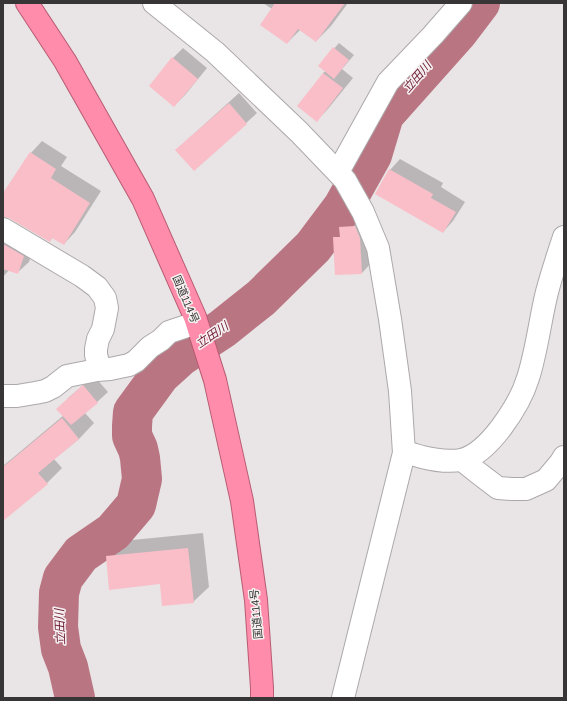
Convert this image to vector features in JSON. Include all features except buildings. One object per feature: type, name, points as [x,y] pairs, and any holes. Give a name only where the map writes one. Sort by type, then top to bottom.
[{"type":"highway","name":"国道114号","points":[[27,3],[65,61],[143,199],[196,323],[215,380],[242,501],[256,600],[262,698]]},
{"type":"street","points":[[338,172],[388,82],[461,3]]},
{"type":"street","points":[[162,6],[215,52],[299,132],[338,172],[345,180],[363,212],[378,248],[400,391],[404,453],[343,698]]},
{"type":"street","points":[[3,229],[82,276],[97,288],[105,298],[107,308],[103,329],[98,339],[96,349],[100,369]]},
{"type":"street","points":[[404,453],[411,453],[423,457],[449,461],[462,460],[487,445],[499,430],[518,400],[528,379],[547,293],[564,237]]},
{"type":"street","points":[[3,396],[17,396],[44,391],[53,387],[67,376],[129,365],[136,361],[150,347],[161,340],[169,332],[196,323]]},
{"type":"street","points":[[462,460],[498,488],[526,489],[546,480],[564,457]]},
{"type":"waterway","name":"立田川","points":[[75,698],[68,667],[61,649],[58,627],[59,593],[63,578],[81,554],[113,532],[136,505],[142,479],[138,449],[132,436],[133,412],[160,375],[181,356],[222,329],[261,298],[313,247],[343,207],[372,155],[384,115],[458,32],[480,3]]}]
